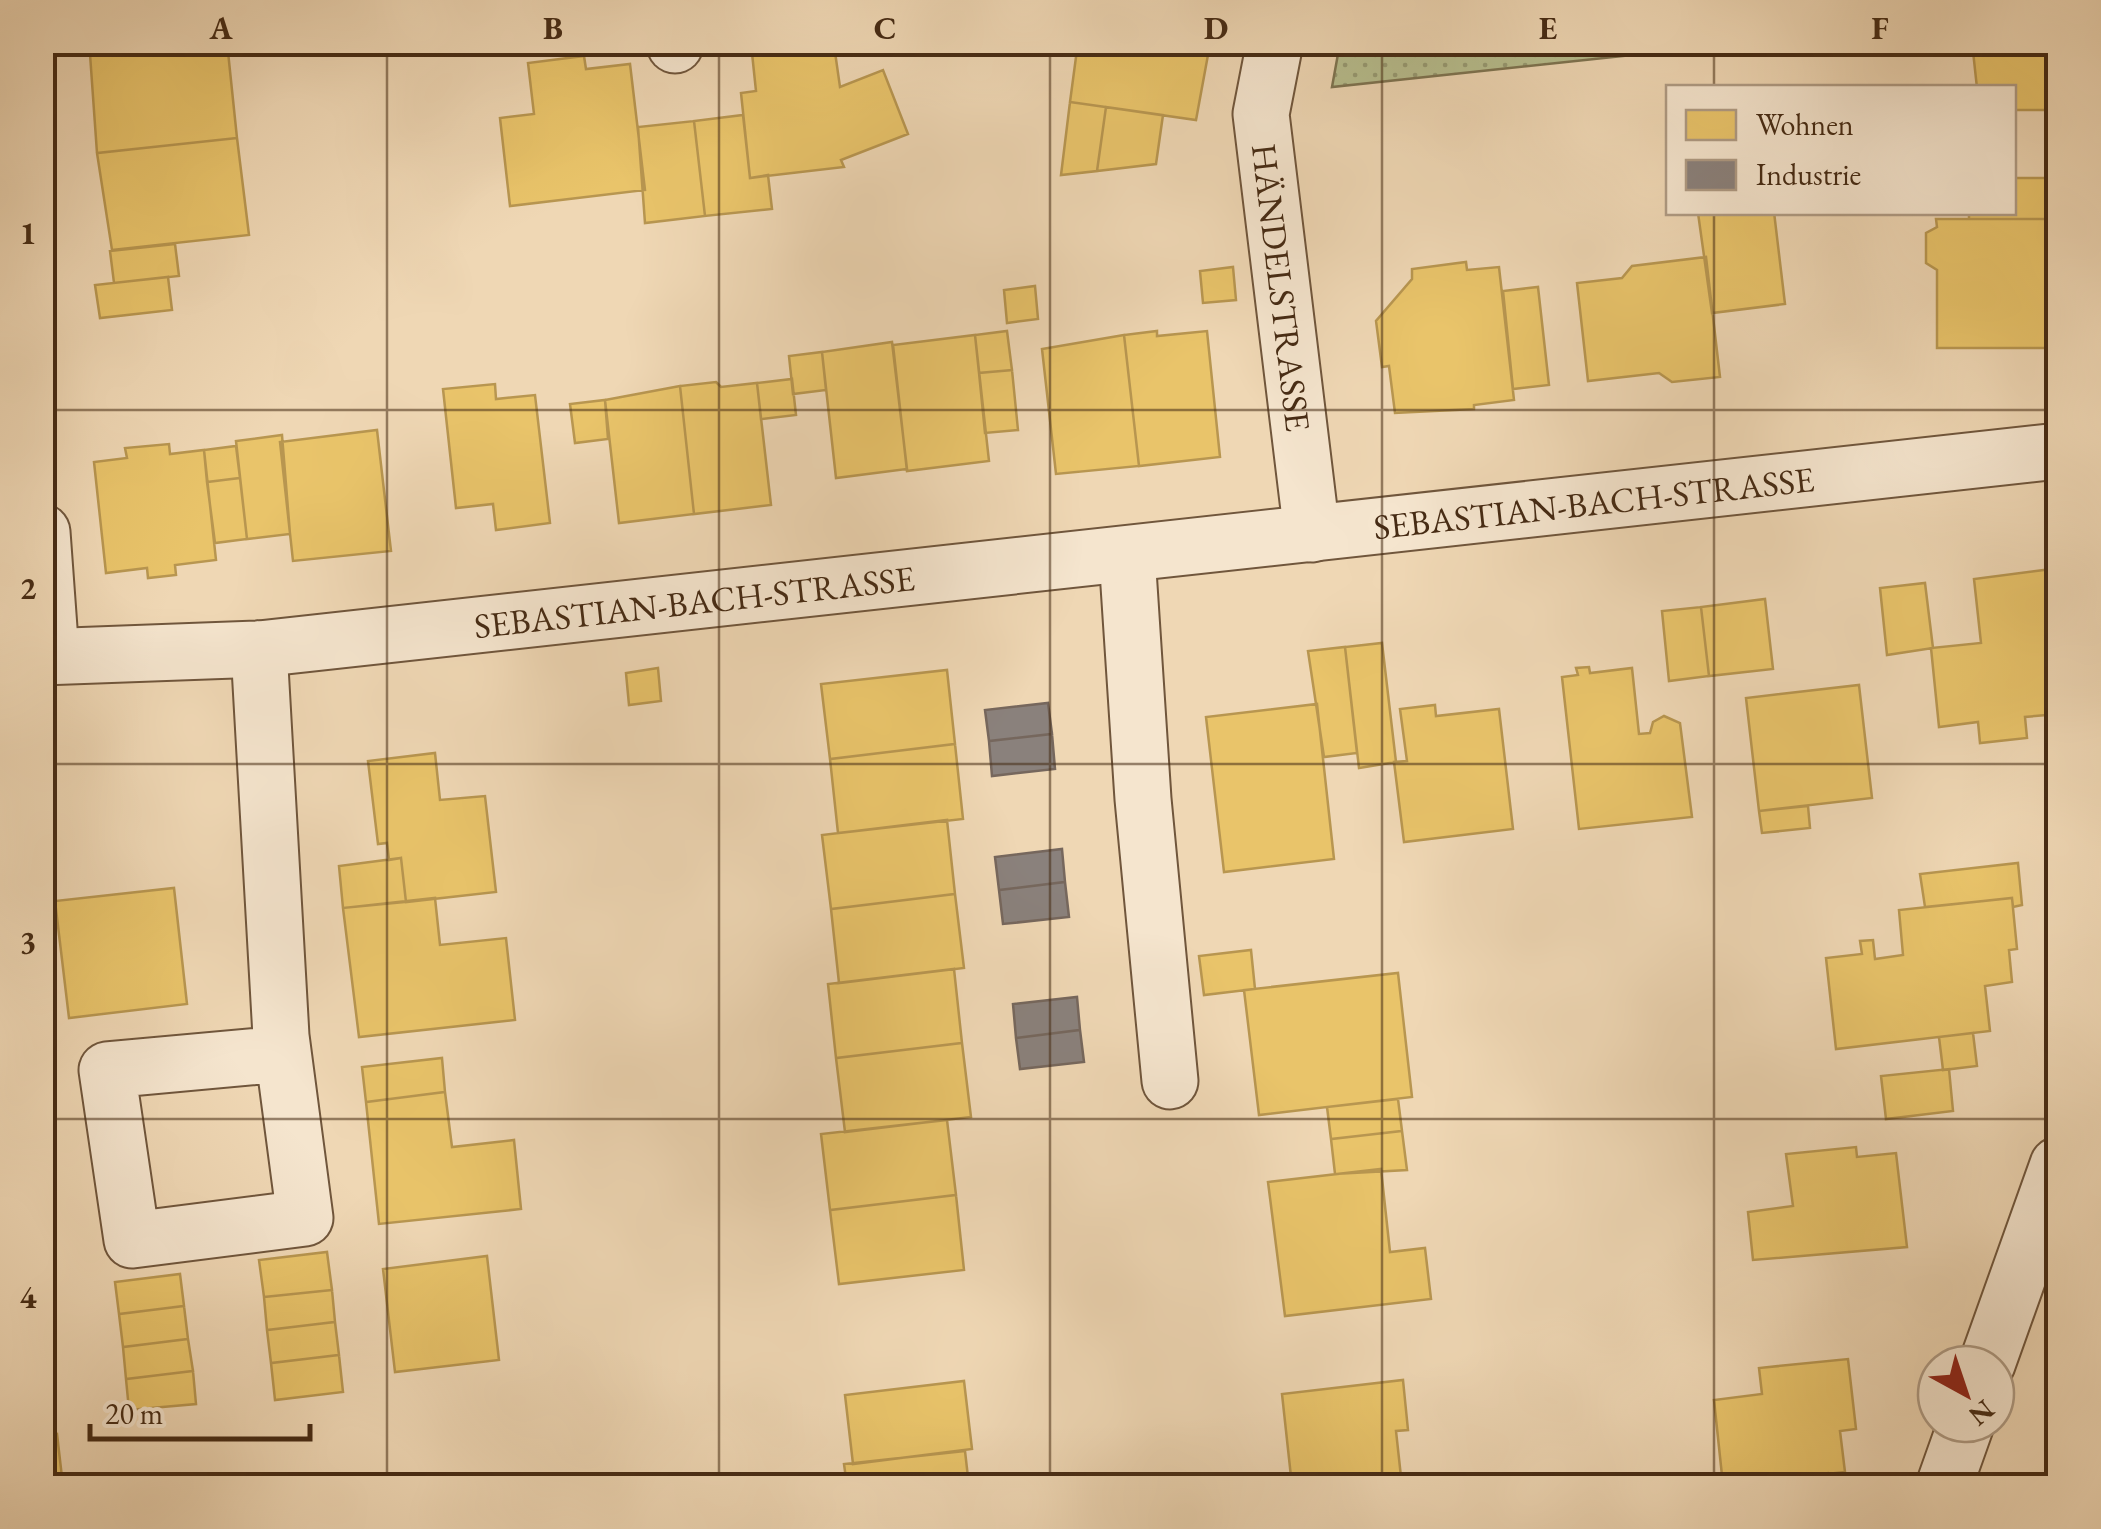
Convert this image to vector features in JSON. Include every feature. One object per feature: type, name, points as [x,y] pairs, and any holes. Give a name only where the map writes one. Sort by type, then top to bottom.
[{"type":"street","name":"HÄNDELSTRASSE","points":[[1275,42],[1261,114],[1312,534]]},
{"type":"street","name":"SEBASTIAN-BACH-STRASSE","points":[[47,656],[259,649],[2058,451]]},
{"type":"street","points":[[42,532],[47,656]]},
{"type":"street","points":[[1127,555],[1143,799],[1170,1081]]},
{"type":"street","points":[[259,649],[282,1054]]},
{"type":"street","points":[[1994,1344],[2058,1165]]},
{"type":"street","points":[[1944,1486],[1959,1444]]},
{"type":"green space","points":[[1340,42],[1745,43],[1332,87]]},
{"type":"building: Wohnen","points":[[87,42],[152,42],[152,46],[88,54]]},
{"type":"building: Wohnen","points":[[186,42],[227,42],[237,138],[97,153],[90,54]]},
{"type":"building: Wohnen","points":[[1078,42],[1210,44],[1196,120],[1070,102]]},
{"type":"building: Wohnen","points":[[1972,42],[2058,42],[2058,110],[2016,110],[2016,85],[1977,85]]},
{"type":"building: Wohnen","points":[[834,45],[840,87],[883,70],[908,134],[841,160],[844,167],[750,178],[741,93],[756,91],[752,53]]},
{"type":"building: Wohnen","points":[[584,56],[586,69],[630,64],[645,190],[510,206],[500,118],[534,114],[528,63]]},
{"type":"building: Wohnen","points":[[1070,102],[1106,107],[1097,171],[1061,175]]},
{"type":"building: Wohnen","points":[[1106,107],[1163,115],[1156,164],[1097,171]]},
{"type":"building: Wohnen","points":[[743,115],[750,178],[768,175],[772,209],[705,216],[694,121]]},
{"type":"building: Wohnen","points":[[694,121],[705,216],[645,223],[638,127]]},
{"type":"building: Wohnen","points":[[237,138],[249,235],[112,250],[97,153]]},
{"type":"building: Wohnen","points":[[2016,178],[2058,178],[2058,219],[1969,219],[1969,215],[2016,215]]},
{"type":"building: Wohnen","points":[[1698,215],[1774,215],[1785,304],[1712,313]]},
{"type":"building: Wohnen","points":[[1936,219],[2058,219],[2058,348],[1937,348],[1937,270],[1926,263],[1926,233],[1937,227]]},
{"type":"building: Wohnen","points":[[175,244],[179,276],[114,283],[110,251]]},
{"type":"building: Wohnen","points":[[1706,257],[1720,377],[1672,382],[1659,373],[1588,381],[1577,283],[1622,278],[1632,266]]},
{"type":"building: Wohnen","points":[[1466,262],[1467,270],[1499,267],[1514,400],[1474,405],[1474,409],[1395,413],[1389,366],[1382,367],[1376,321],[1412,279],[1412,269]]},
{"type":"building: Wohnen","points":[[1233,267],[1236,300],[1203,303],[1200,271]]},
{"type":"building: Wohnen","points":[[168,277],[172,310],[100,318],[95,285]]},
{"type":"building: Wohnen","points":[[1035,286],[1038,319],[1007,323],[1004,290]]},
{"type":"building: Wohnen","points":[[1538,287],[1549,385],[1513,389],[1503,291]]},
{"type":"building: Wohnen","points":[[1007,331],[1012,370],[979,373],[975,335]]},
{"type":"building: Wohnen","points":[[1157,331],[1157,336],[1207,331],[1220,457],[1139,466],[1124,335]]},
{"type":"building: Wohnen","points":[[975,335],[989,461],[907,471],[893,345]]},
{"type":"building: Wohnen","points":[[1124,335],[1139,466],[1056,474],[1042,349]]},
{"type":"building: Wohnen","points":[[892,342],[907,469],[836,478],[822,352]]},
{"type":"building: Wohnen","points":[[822,352],[826,390],[793,394],[789,356]]},
{"type":"building: Wohnen","points":[[1012,370],[1018,430],[985,433],[979,373]]},
{"type":"building: Wohnen","points":[[792,379],[796,415],[761,419],[757,383]]},
{"type":"building: Wohnen","points":[[716,382],[721,387],[757,383],[771,505],[694,514],[680,386]]},
{"type":"building: Wohnen","points":[[495,384],[496,399],[535,395],[550,523],[496,530],[493,504],[456,508],[443,389]]},
{"type":"building: Wohnen","points":[[680,386],[694,514],[619,523],[605,400]]},
{"type":"building: Wohnen","points":[[605,400],[608,439],[575,443],[570,404]]},
{"type":"building: Wohnen","points":[[377,430],[391,551],[293,561],[280,442]]},
{"type":"building: Wohnen","points":[[282,435],[290,534],[247,539],[236,441]]},
{"type":"building: Wohnen","points":[[169,444],[170,454],[204,450],[216,560],[175,565],[176,575],[148,578],[147,568],[106,573],[94,462],[127,458],[125,448]]},
{"type":"building: Wohnen","points":[[236,446],[240,478],[207,482],[204,450]]},
{"type":"building: Wohnen","points":[[240,478],[247,539],[215,543],[207,482]]},
{"type":"building: Wohnen","points":[[2052,569],[2058,620],[2058,714],[2025,717],[2027,738],[1980,743],[1978,722],[1939,727],[1931,648],[1981,643],[1974,579]]},
{"type":"building: Wohnen","points":[[1925,583],[1933,648],[1887,655],[1880,588]]},
{"type":"building: Wohnen","points":[[1765,599],[1773,669],[1709,676],[1701,607]]},
{"type":"building: Wohnen","points":[[1701,607],[1709,676],[1669,681],[1662,611]]},
{"type":"building: Wohnen","points":[[1382,643],[1396,762],[1359,768],[1345,647]]},
{"type":"building: Wohnen","points":[[1345,647],[1357,753],[1324,757],[1308,651]]},
{"type":"building: Wohnen","points":[[1589,667],[1590,673],[1632,668],[1639,734],[1650,733],[1653,722],[1664,716],[1680,723],[1692,817],[1579,829],[1562,677],[1578,675],[1576,668]]},
{"type":"building: Wohnen","points":[[658,668],[661,701],[629,705],[626,673]]},
{"type":"building: Wohnen","points":[[947,670],[955,744],[830,759],[821,684]]},
{"type":"building: Wohnen","points":[[1859,685],[1872,798],[1759,811],[1746,698]]},
{"type":"building: Wohnen","points":[[1317,704],[1334,859],[1224,872],[1206,717]]},
{"type":"building: Wohnen","points":[[1435,705],[1436,716],[1499,709],[1513,829],[1404,842],[1394,762],[1407,761],[1400,709]]},
{"type":"building: Wohnen","points":[[955,744],[963,819],[838,833],[830,759]]},
{"type":"building: Wohnen","points":[[435,753],[440,800],[485,796],[496,892],[406,902],[401,858],[389,860],[387,843],[378,844],[368,761]]},
{"type":"building: Wohnen","points":[[42,794],[51,876],[42,877]]},
{"type":"building: Wohnen","points":[[1808,806],[1810,828],[1762,833],[1759,811]]},
{"type":"building: Wohnen","points":[[947,820],[955,894],[831,909],[822,835]]},
{"type":"building: Wohnen","points":[[401,858],[406,902],[343,908],[339,866]]},
{"type":"building: Wohnen","points":[[2018,863],[2022,905],[2013,907],[2012,898],[1925,907],[1920,874]]},
{"type":"building: Wohnen","points":[[174,888],[187,1004],[69,1018],[55,901]]},
{"type":"building: Wohnen","points":[[955,894],[964,968],[839,983],[831,909]]},
{"type":"building: Wohnen","points":[[435,898],[440,945],[506,938],[515,1020],[359,1037],[343,908]]},
{"type":"building: Wohnen","points":[[2012,898],[2017,949],[2009,950],[2012,982],[1985,986],[1990,1031],[1836,1049],[1826,958],[1862,954],[1860,941],[1873,940],[1875,959],[1903,955],[1899,910]]},
{"type":"building: Wohnen","points":[[1251,950],[1255,989],[1204,995],[1199,956]]},
{"type":"building: Wohnen","points":[[954,969],[962,1043],[836,1058],[828,984]]},
{"type":"building: Wohnen","points":[[1398,973],[1412,1097],[1259,1115],[1244,990]]},
{"type":"building: Wohnen","points":[[1973,1033],[1977,1066],[1943,1070],[1939,1037]]},
{"type":"building: Wohnen","points":[[962,1043],[971,1117],[845,1132],[836,1058]]},
{"type":"building: Wohnen","points":[[442,1058],[445,1092],[366,1102],[362,1067]]},
{"type":"building: Wohnen","points":[[1949,1069],[1953,1111],[1886,1119],[1881,1076]]},
{"type":"building: Wohnen","points":[[445,1092],[452,1147],[514,1140],[521,1209],[379,1224],[366,1102]]},
{"type":"building: Wohnen","points":[[1398,1099],[1402,1131],[1331,1139],[1327,1107]]},
{"type":"building: Wohnen","points":[[947,1120],[956,1195],[830,1210],[821,1134]]},
{"type":"building: Wohnen","points":[[1402,1131],[1407,1170],[1335,1174],[1331,1139]]},
{"type":"building: Wohnen","points":[[1856,1147],[1857,1157],[1896,1153],[1907,1247],[1753,1260],[1748,1212],[1793,1206],[1786,1154]]},
{"type":"building: Wohnen","points":[[1381,1169],[1390,1252],[1425,1248],[1431,1299],[1285,1316],[1268,1182]]},
{"type":"building: Wohnen","points":[[956,1195],[964,1270],[839,1284],[830,1210]]},
{"type":"building: Wohnen","points":[[327,1252],[332,1290],[264,1297],[259,1260]]},
{"type":"building: Wohnen","points":[[487,1256],[499,1360],[395,1372],[383,1269]]},
{"type":"building: Wohnen","points":[[180,1274],[184,1306],[119,1314],[115,1282]]},
{"type":"building: Wohnen","points":[[42,1282],[52,1360],[42,1361]]},
{"type":"building: Wohnen","points":[[332,1290],[335,1322],[267,1330],[264,1297]]},
{"type":"building: Wohnen","points":[[184,1306],[188,1339],[123,1347],[119,1314]]},
{"type":"building: Wohnen","points":[[335,1322],[339,1355],[271,1363],[267,1330]]},
{"type":"building: Wohnen","points":[[188,1339],[193,1371],[126,1379],[123,1347]]},
{"type":"building: Wohnen","points":[[339,1355],[343,1392],[275,1400],[271,1363]]},
{"type":"building: Wohnen","points":[[1848,1359],[1856,1429],[1840,1431],[1845,1472],[1723,1485],[1714,1400],[1762,1394],[1759,1368]]},
{"type":"building: Wohnen","points":[[193,1371],[196,1404],[129,1410],[126,1379]]},
{"type":"building: Wohnen","points":[[1403,1380],[1408,1430],[1396,1431],[1402,1486],[1292,1486],[1282,1394]]},
{"type":"building: Wohnen","points":[[964,1381],[972,1449],[853,1464],[845,1395]]},
{"type":"building: Wohnen","points":[[57,1434],[63,1486],[42,1486],[42,1436]]},
{"type":"building: Wohnen","points":[[965,1451],[969,1486],[847,1486],[844,1464]]},
{"type":"building: Wohnen","points":[[1828,1473],[1830,1486],[1729,1486],[1729,1484]]},
{"type":"building: Industrie","points":[[1048,703],[1052,734],[989,741],[985,710]]},
{"type":"building: Industrie","points":[[1052,734],[1055,769],[992,776],[989,741]]},
{"type":"building: Industrie","points":[[1062,849],[1065,882],[999,890],[995,857]]},
{"type":"building: Industrie","points":[[1065,882],[1069,917],[1003,924],[999,890]]},
{"type":"building: Industrie","points":[[1077,997],[1080,1030],[1016,1038],[1013,1004]]},
{"type":"building: Industrie","points":[[1080,1030],[1084,1062],[1020,1069],[1016,1038]]}]
